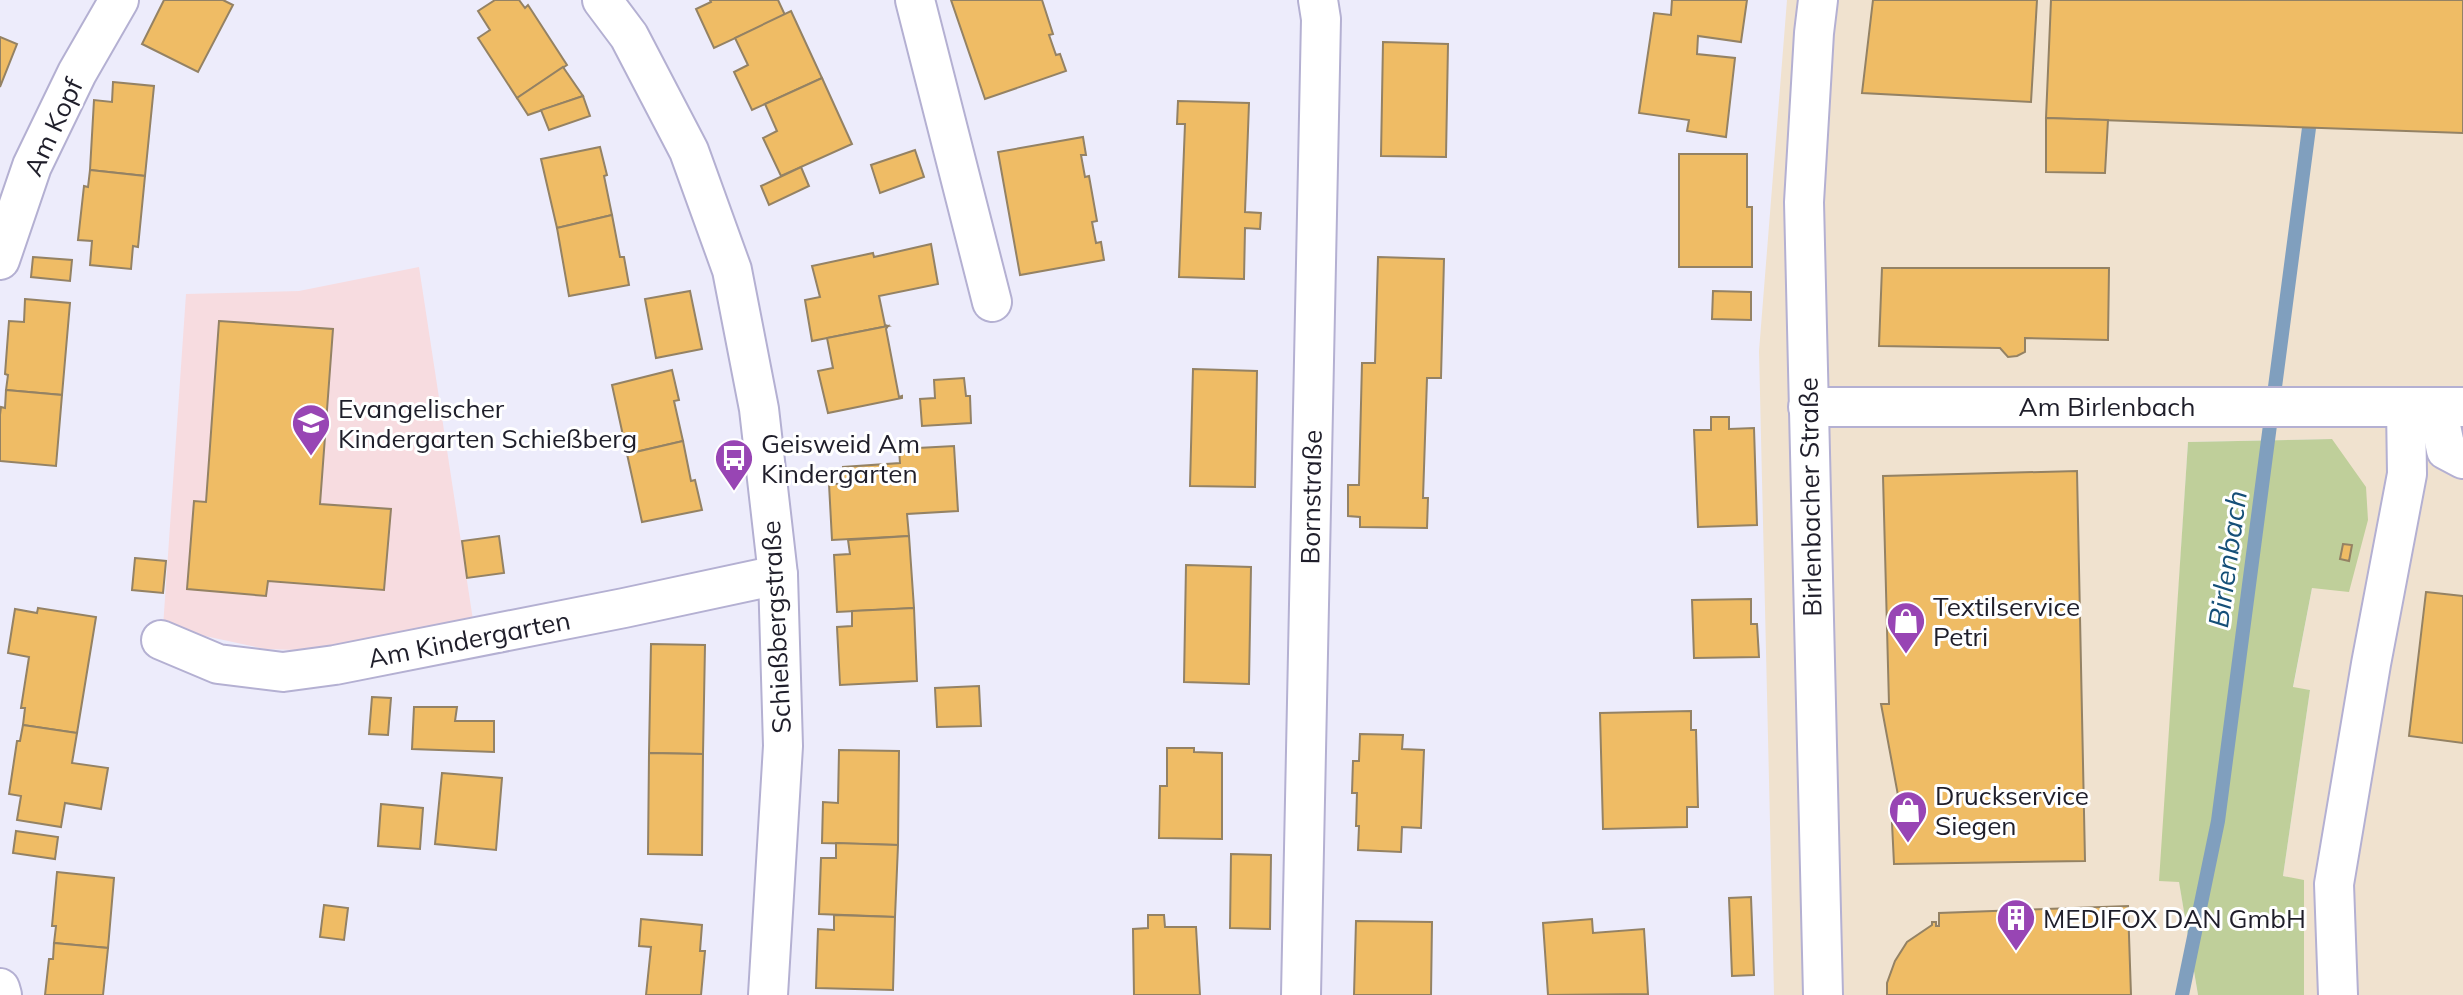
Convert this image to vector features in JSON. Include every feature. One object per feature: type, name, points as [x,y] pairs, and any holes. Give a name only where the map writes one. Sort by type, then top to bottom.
[{"type":"street","name":"Am Kopf","points":[[0,260],[32,166],[77,73],[119,0]]},
{"type":"street","name":"Schießbergstraße","points":[[602,0],[629,36],[689,151],[732,270],[759,409],[778,575],[783,746],[768,995]]},
{"type":"street","points":[[915,0],[992,302]]},
{"type":"street","name":"Bornstraße","points":[[1301,995],[1321,19],[1318,0]]},
{"type":"street","name":"Birlenbacher Straße","points":[[1818,0],[1804,202],[1823,995]]},
{"type":"street","name":"Am Birlenbach","points":[[1808,407],[2435,407]]},
{"type":"street","points":[[2435,407],[2446,450],[2463,459]]},
{"type":"street","points":[[2338,995],[2334,884],[2371,664],[2407,474],[2435,407]]},
{"type":"street","name":"Am Kindergarten","points":[[161,640],[218,664],[283,673],[624,608],[778,575]]},
{"type":"street","points":[[0,988],[2,995]]},
{"type":"shaded area","points":[[1787,0],[2463,0],[2463,995],[2304,995],[2304,881],[2283,876],[2310,690],[2293,688],[2312,588],[2331,439],[2188,442],[2160,881],[2179,881],[2198,995],[1774,995],[1759,351]]},
{"type":"shaded area","name":"Evangelischer Kindergarten Schießberg","points":[[419,267],[473,620],[330,651],[265,649],[163,627],[186,294],[299,291]]},
{"type":"green space","points":[[2332,439],[2366,487],[2368,520],[2349,592],[2312,588],[2293,687],[2310,690],[2283,876],[2304,880],[2304,995],[2198,995],[2179,882],[2159,881],[2188,442]]},
{"type":"building","points":[[164,0],[223,0],[233,5],[198,72],[142,44]]},
{"type":"building","points":[[495,0],[519,0],[525,8],[528,5],[567,65],[517,98],[478,38],[490,30],[478,11]]},
{"type":"building","points":[[710,0],[778,0],[785,15],[714,48],[696,9],[711,2]]},
{"type":"building","points":[[951,0],[1042,0],[1053,34],[1049,35],[1056,55],[1060,54],[1066,71],[985,99]]},
{"type":"building","points":[[1672,0],[1747,0],[1741,42],[1698,36],[1697,54],[1735,58],[1726,137],[1687,131],[1689,120],[1639,113],[1654,13],[1671,15]]},
{"type":"building","points":[[1873,0],[2037,0],[2031,102],[1862,93]]},
{"type":"building","points":[[2051,0],[2463,0],[2463,133],[2046,118]]},
{"type":"building","points":[[791,11],[822,78],[752,110],[734,72],[748,65],[735,38]]},
{"type":"building","points":[[0,37],[17,44],[0,87]]},
{"type":"building","points":[[1383,42],[1448,44],[1446,157],[1381,156]]},
{"type":"building","points":[[563,67],[583,96],[528,115],[517,98]]},
{"type":"building","points":[[822,78],[852,144],[781,176],[763,138],[777,131],[765,104]]},
{"type":"building","points":[[113,82],[154,86],[145,176],[90,170],[94,100],[112,102]]},
{"type":"building","points":[[583,96],[590,116],[549,130],[541,110]]},
{"type":"building","points":[[1178,101],[1249,103],[1245,212],[1261,213],[1260,229],[1245,228],[1244,279],[1179,277],[1185,124],[1177,124]]},
{"type":"building","points":[[2046,118],[2108,120],[2105,173],[2046,172]]},
{"type":"building","points":[[1083,137],[1086,155],[1081,155],[1085,177],[1089,176],[1097,221],[1092,222],[1096,243],[1101,242],[1104,260],[1020,275],[998,152]]},
{"type":"building","points":[[600,147],[612,215],[557,228],[541,159]]},
{"type":"building","points":[[915,150],[924,177],[880,193],[871,165]]},
{"type":"building","points":[[1679,154],[1747,154],[1747,207],[1752,207],[1752,267],[1679,267]]},
{"type":"building","points":[[801,167],[809,186],[769,205],[761,186]]},
{"type":"building","points":[[90,170],[145,176],[138,247],[133,246],[131,269],[90,265],[92,241],[78,240],[84,186],[88,187]]},
{"type":"building","points":[[612,215],[620,257],[624,257],[629,285],[569,296],[557,228]]},
{"type":"building","points":[[931,244],[938,284],[879,296],[885,325],[888,326],[812,341],[805,300],[820,297],[812,266],[873,253],[874,257]]},
{"type":"building","points":[[33,257],[72,260],[70,281],[31,277]]},
{"type":"building","points":[[1378,257],[1444,259],[1441,378],[1427,378],[1423,498],[1428,498],[1427,528],[1360,527],[1360,517],[1348,516],[1348,485],[1359,485],[1362,363],[1375,363]]},
{"type":"building","points":[[1882,268],[2109,268],[2108,340],[2025,338],[2025,352],[2008,357],[2000,348],[1879,346]]},
{"type":"building","points":[[690,291],[702,349],[656,358],[645,299]]},
{"type":"building","points":[[1713,291],[1751,292],[1751,320],[1712,319]]},
{"type":"building","points":[[25,299],[70,303],[62,395],[6,390],[9,321],[24,322]]},
{"type":"building","points":[[219,321],[333,329],[320,504],[391,509],[384,590],[268,581],[266,596],[187,589],[194,501],[206,502]]},
{"type":"building","points":[[888,326],[886,329],[899,397],[902,398],[828,413],[818,371],[833,368],[827,338]]},
{"type":"building","points":[[1193,369],[1257,371],[1255,487],[1190,486]]},
{"type":"building","points":[[672,370],[679,400],[674,401],[683,441],[627,454],[612,385]]},
{"type":"building","points":[[964,378],[966,396],[970,396],[971,423],[922,426],[920,399],[935,398],[934,380]]},
{"type":"building","points":[[6,390],[62,395],[56,466],[0,461],[0,415],[1,407],[5,408]]},
{"type":"building","points":[[1711,417],[1729,417],[1729,429],[1754,428],[1757,525],[1698,527],[1694,430],[1711,430]]},
{"type":"building","points":[[683,441],[691,481],[695,480],[702,510],[642,522],[627,454]]},
{"type":"building","points":[[954,446],[958,511],[907,514],[909,536],[832,540],[829,484],[844,484],[843,467],[900,463],[899,449]]},
{"type":"building","points":[[2077,471],[2085,861],[1894,864],[1892,823],[1903,822],[1881,704],[1889,704],[1883,476]]},
{"type":"building","points":[[499,536],[504,573],[467,578],[462,541]]},
{"type":"building","points":[[909,536],[914,608],[837,612],[834,555],[850,554],[848,540]]},
{"type":"building","points":[[2343,544],[2352,545],[2349,561],[2340,559]]},
{"type":"building","points":[[135,558],[166,561],[163,593],[132,590]]},
{"type":"building","points":[[1186,565],[1251,567],[1249,684],[1184,682]]},
{"type":"building","points":[[2426,592],[2463,596],[2463,743],[2409,736]]},
{"type":"building","points":[[1751,599],[1751,624],[1757,624],[1759,657],[1694,658],[1692,600]]},
{"type":"building","points":[[38,608],[96,617],[77,733],[23,725],[25,708],[21,708],[29,657],[8,653],[15,609],[37,613]]},
{"type":"building","points":[[914,608],[917,681],[840,685],[837,627],[852,626],[852,611]]},
{"type":"building","points":[[651,644],[705,645],[703,754],[649,753]]},
{"type":"building","points":[[979,686],[981,726],[937,727],[935,688]]},
{"type":"building","points":[[372,697],[391,698],[388,735],[369,734]]},
{"type":"building","points":[[414,707],[457,707],[455,721],[494,721],[494,752],[412,749]]},
{"type":"building","points":[[1691,711],[1691,730],[1696,730],[1698,807],[1687,807],[1687,827],[1603,829],[1600,713]]},
{"type":"building","points":[[23,725],[77,733],[72,763],[108,768],[101,809],[65,803],[61,827],[17,820],[21,796],[9,794],[17,741],[20,741]]},
{"type":"building","points":[[1360,734],[1403,735],[1402,749],[1424,750],[1421,828],[1402,827],[1401,852],[1358,850],[1357,793],[1352,793],[1353,761],[1359,761]]},
{"type":"building","points":[[1167,748],[1194,748],[1194,752],[1222,753],[1222,839],[1159,838],[1160,786],[1167,786]]},
{"type":"building","points":[[839,750],[899,751],[898,845],[822,843],[823,802],[838,803]]},
{"type":"building","points":[[649,753],[703,754],[702,855],[648,854]]},
{"type":"building","points":[[442,773],[502,778],[496,850],[435,844]]},
{"type":"building","points":[[381,804],[423,808],[420,849],[378,846]]},
{"type":"building","points":[[16,831],[58,837],[55,859],[13,853]]},
{"type":"building","points":[[836,843],[898,845],[895,917],[819,914],[821,858],[836,858]]},
{"type":"building","points":[[1231,854],[1271,855],[1270,929],[1230,928]]},
{"type":"building","points":[[57,872],[114,878],[108,948],[54,943],[56,926],[52,926]]},
{"type":"building","points":[[1751,897],[1754,975],[1732,976],[1729,898]]},
{"type":"building","points":[[324,905],[348,908],[344,940],[320,937]]},
{"type":"building","name":"MEDIFOX DAN GmbH","points":[[2128,906],[2131,995],[1887,995],[1887,983],[1895,961],[1907,942],[1932,925],[1932,922],[1939,926],[1939,913]]},
{"type":"building","points":[[834,915],[895,917],[893,990],[816,988],[818,929],[834,930]]},
{"type":"building","points":[[1148,915],[1164,915],[1165,927],[1196,927],[1200,995],[1134,995],[1133,929],[1148,928]]},
{"type":"building","points":[[641,919],[702,925],[700,951],[705,951],[701,995],[646,995],[651,947],[639,946]]},
{"type":"building","points":[[1592,919],[1593,933],[1644,929],[1648,994],[1548,995],[1543,923]]},
{"type":"building","points":[[1356,921],[1432,922],[1431,995],[1354,995]]},
{"type":"building","points":[[54,943],[108,948],[103,995],[45,995],[49,959],[53,959]]},
{"type":"waterway","name":"Birlenbach","points":[[2182,995],[2218,821],[2309,128]]},
{"type":"place","name":"Evangelischer Kindergarten Schießberg","points":[[311,457]]},
{"type":"place","name":"Geisweid Am Kindergarten","points":[[734,492]]},
{"type":"place","name":"Textilservice Petri","points":[[1906,655]]},
{"type":"place","name":"Druckservice Siegen","points":[[1908,844]]},
{"type":"place","name":"MEDIFOX DAN GmbH","points":[[2016,952]]}]
